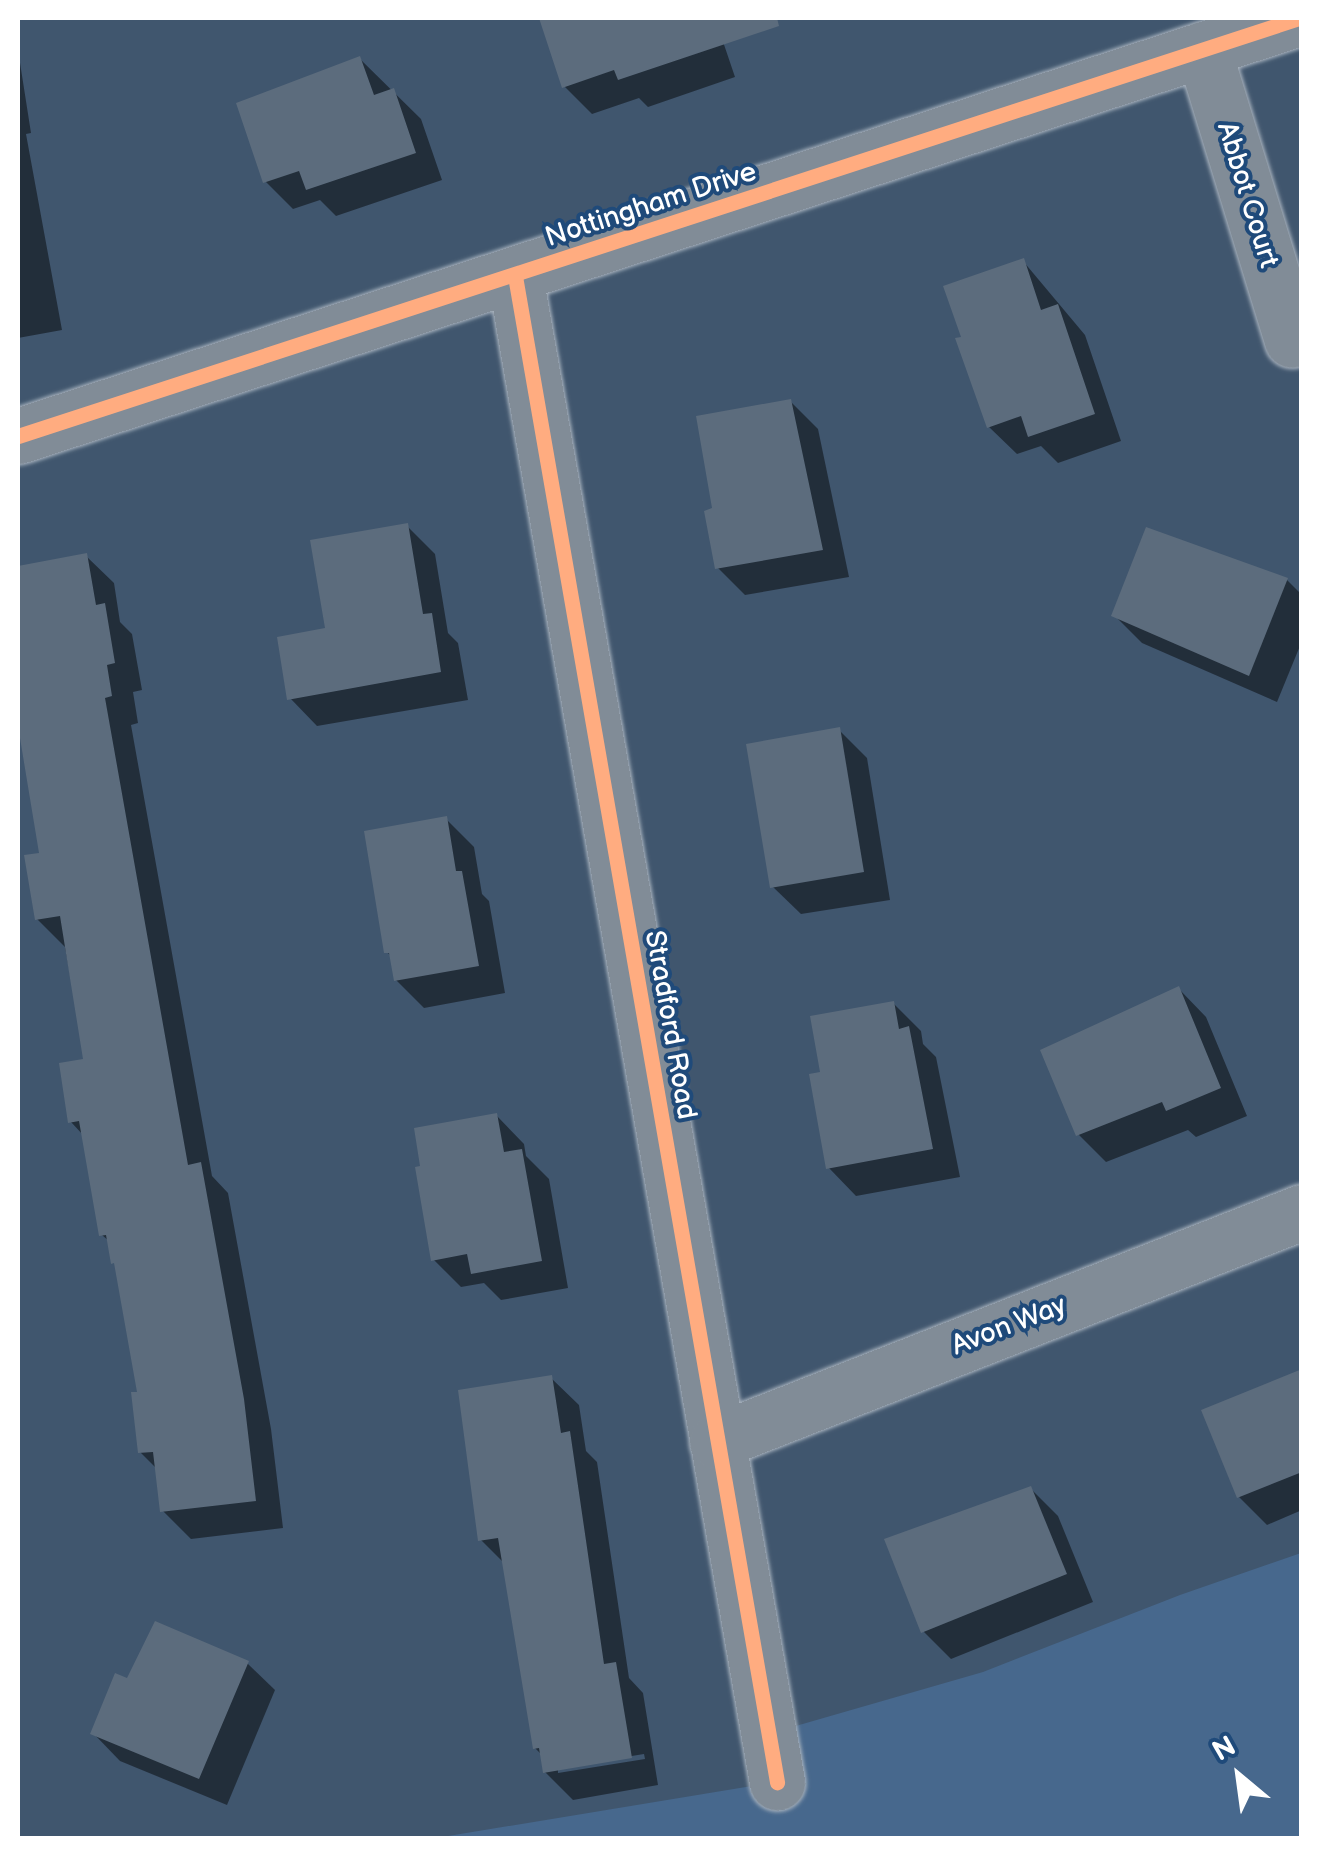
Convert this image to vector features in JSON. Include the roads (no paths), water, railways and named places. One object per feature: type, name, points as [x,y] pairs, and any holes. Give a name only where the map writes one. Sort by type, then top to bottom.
[{"type":"street","name":"Nottingham Drive","points":[[18,436],[1299,18]]},
{"type":"street","name":"Abbot Court","points":[[1203,50],[1292,340]]},
{"type":"street","name":"Stradford Road","points":[[515,276],[776,1782]]},
{"type":"street","name":"Avon Way","points":[[717,1441],[1302,1212]]}]
